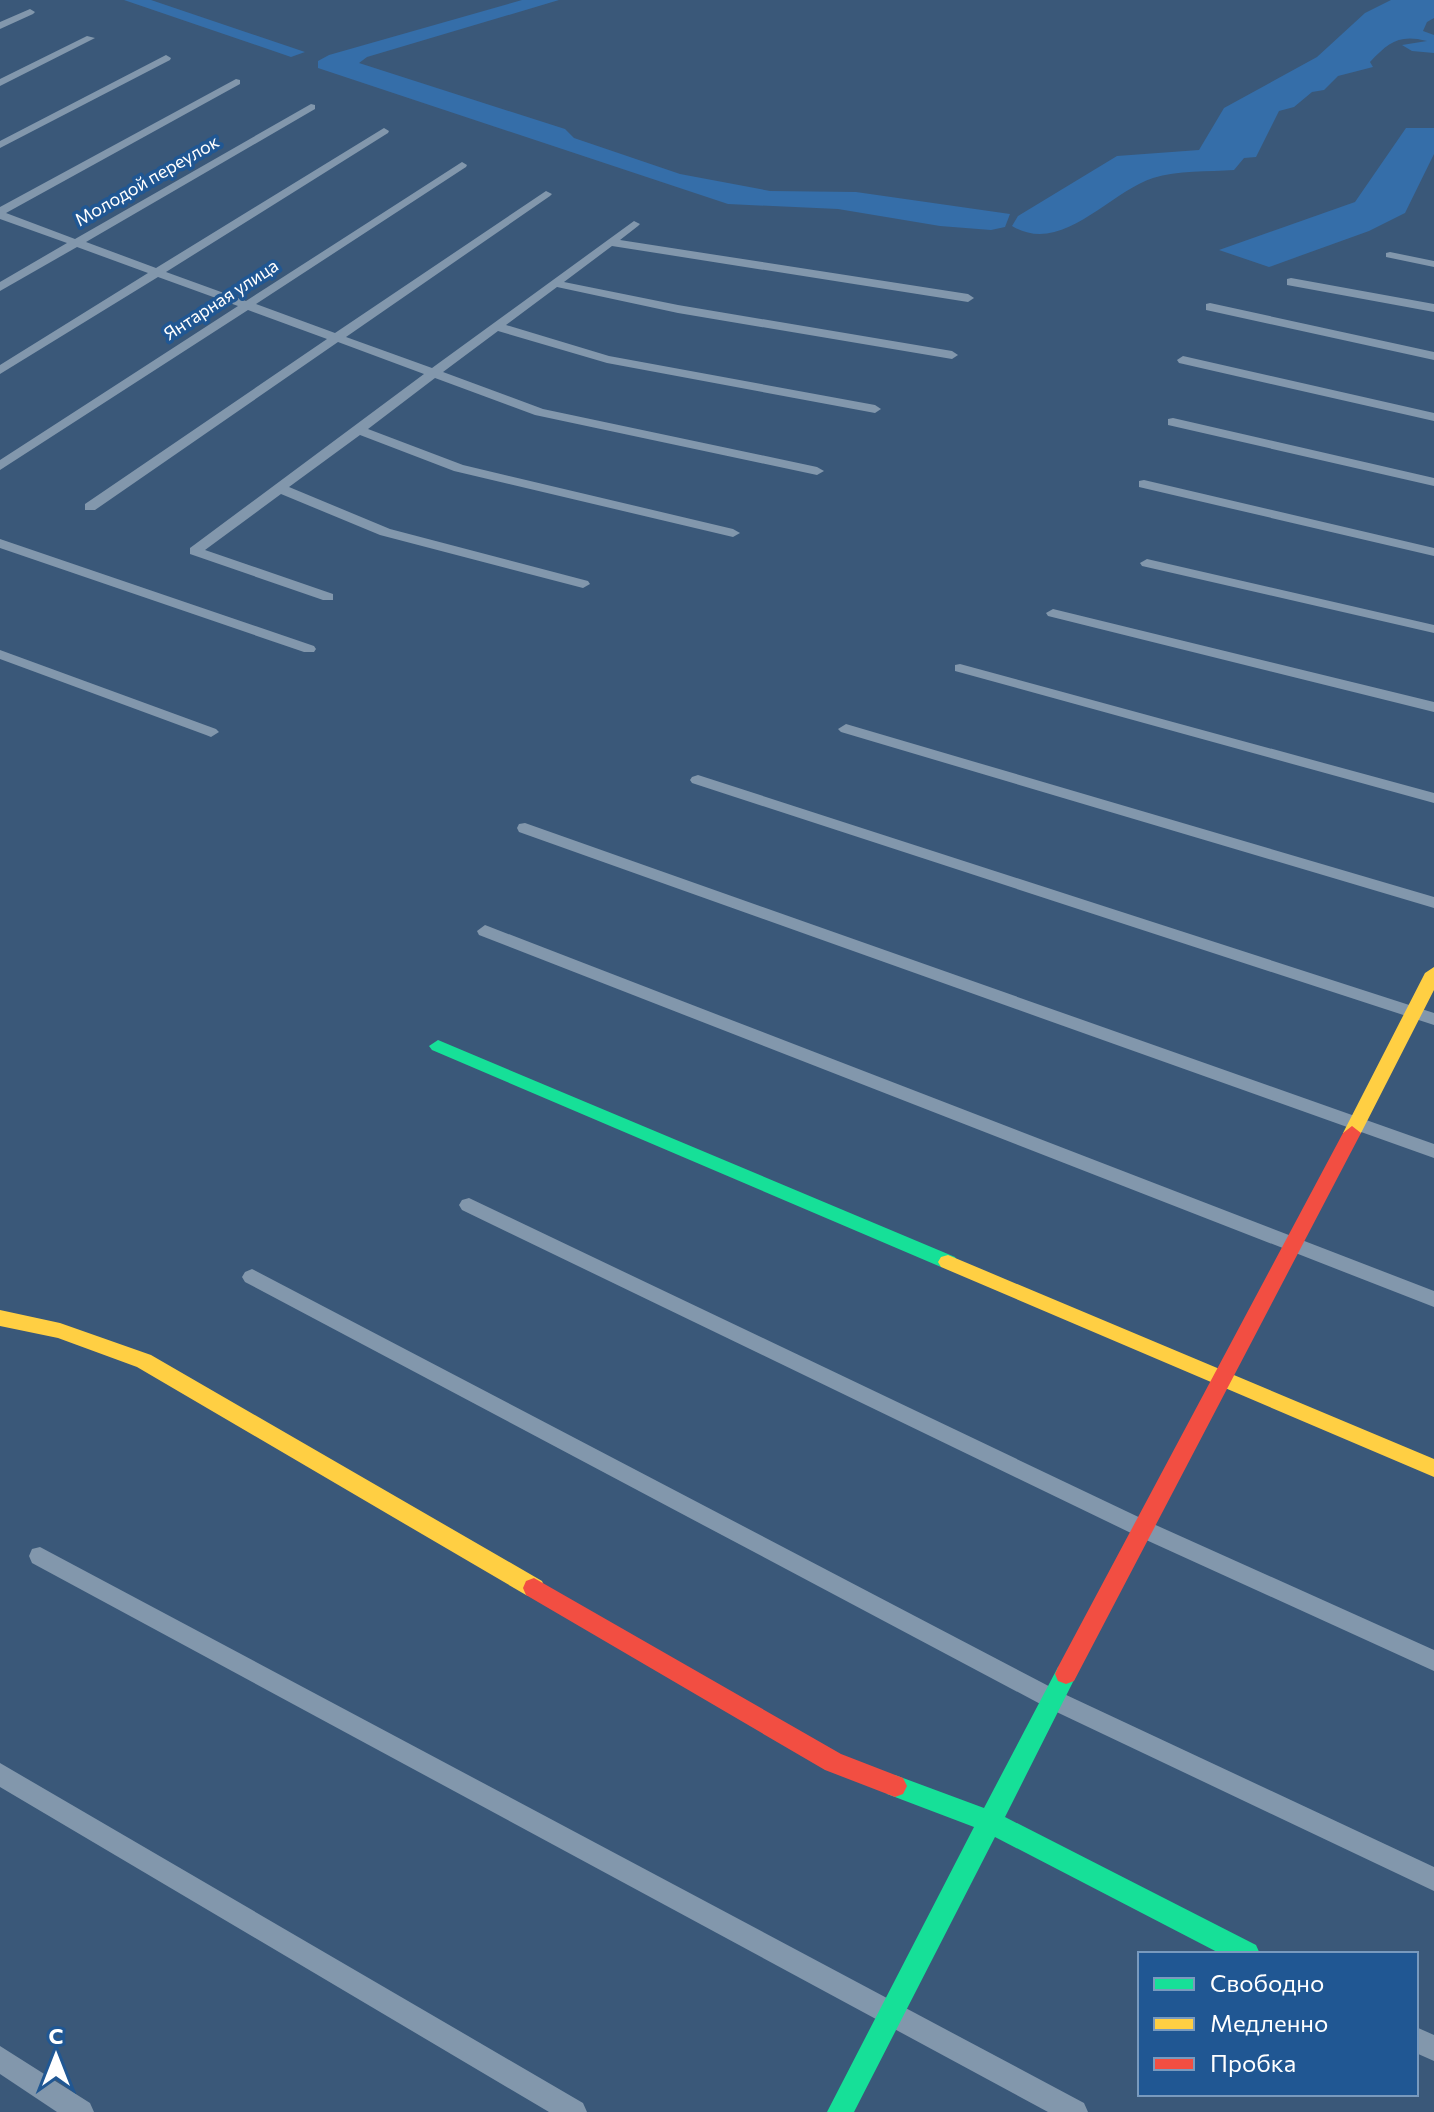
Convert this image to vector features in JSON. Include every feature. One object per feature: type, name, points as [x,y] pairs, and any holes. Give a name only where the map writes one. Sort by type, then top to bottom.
[{"type":"street","points":[[0,26],[30,12]]},
{"type":"street","points":[[0,83],[90,38]]},
{"type":"street","points":[[0,145],[166,58]]},
{"type":"street","points":[[0,214],[236,82]]},
{"type":"street","name":"Молодой переулок","points":[[0,287],[311,107]]},
{"type":"street","points":[[0,370],[384,131]]},
{"type":"street","name":"Янтарная улица","points":[[0,466],[462,165]]},
{"type":"street","points":[[90,507],[546,194]]},
{"type":"street","points":[[0,214],[540,412],[817,471]]},
{"type":"street","points":[[328,597],[195,551],[634,224]]},
{"type":"street","points":[[609,242],[968,298]]},
{"type":"street","points":[[1390,255],[1434,264]]},
{"type":"street","points":[[1291,282],[1434,308]]},
{"type":"street","points":[[553,283],[678,309],[952,355]]},
{"type":"street","points":[[1210,307],[1434,356]]},
{"type":"street","points":[[495,326],[607,359],[875,409]]},
{"type":"street","points":[[1183,360],[1434,417]]},
{"type":"street","points":[[1173,422],[1434,482]]},
{"type":"street","points":[[357,429],[459,468],[733,533]]},
{"type":"street","points":[[1144,484],[1434,552]]},
{"type":"street","points":[[279,488],[385,532],[583,584]]},
{"type":"street","points":[[0,543],[309,649]]},
{"type":"street","points":[[1147,563],[1434,629]]},
{"type":"street","points":[[1053,613],[1434,707]]},
{"type":"street","points":[[0,654],[211,732]]},
{"type":"street","points":[[960,668],[1434,798]]},
{"type":"street","points":[[846,729],[1434,903]]},
{"type":"street","points":[[698,780],[1434,1019]]},
{"type":"street","points":[[525,828],[1434,1151]]},
{"type":"street","points":[[485,931],[1434,1299]]},
{"type":"street","points":[[840,2112],[988,1821],[1054,1700],[1141,1528],[1295,1245],[1434,973]]},
{"type":"street","points":[[438,1046],[1220,1380],[1434,1468]]},
{"type":"street","points":[[469,1205],[1141,1528],[1434,1661]]},
{"type":"street","points":[[252,1277],[1054,1700],[1434,1879]]},
{"type":"street","points":[[0,1318],[60,1331],[144,1361],[833,1762],[988,1821],[1243,1952]]},
{"type":"street","points":[[40,1556],[1075,2112]]},
{"type":"street","points":[[0,1774],[574,2112]]},
{"type":"street","points":[[0,2059],[81,2112]]},
{"type":"shaded area","points":[[124,0],[151,0],[305,52],[291,57]]},
{"type":"shaded area","points":[[522,0],[559,0],[367,57],[359,63],[565,129],[574,138],[680,174],[770,191],[856,192],[1010,214],[1005,227],[991,230],[940,226],[838,209],[728,204],[318,68],[318,61],[329,55]]},
{"type":"shaded area","points":[[1391,0],[1434,0],[1434,18],[1427,22],[1423,31],[1434,35],[1434,53],[1412,51],[1402,45],[1427,41],[1395,41],[1370,62],[1373,67],[1338,76],[1324,90],[1312,92],[1294,107],[1279,111],[1256,157],[1244,158],[1234,170],[1183,172],[1153,178],[1136,185],[1067,228],[1049,233],[1031,233],[1012,226],[1018,216],[1117,156],[1199,150],[1224,108],[1317,57],[1365,13]]},
{"type":"shaded area","points":[[1406,128],[1434,128],[1434,154],[1405,213],[1369,231],[1269,267],[1219,250],[1355,202]]},
{"type":"traffic: fast","points":[[438,1046],[948,1262]]},
{"type":"traffic: fast","points":[[840,2112],[1066,1674]]},
{"type":"traffic: fast","points":[[895,1786],[988,1821],[1243,1952]]},
{"type":"traffic: slow","points":[[1352,1133],[1434,973]]},
{"type":"traffic: slow","points":[[948,1262],[1434,1468]]},
{"type":"traffic: slow","points":[[0,1318],[60,1331],[144,1361],[534,1588]]},
{"type":"traffic: jam","points":[[1066,1674],[1352,1133]]},
{"type":"traffic: jam","points":[[534,1588],[833,1762],[895,1786]]}]
